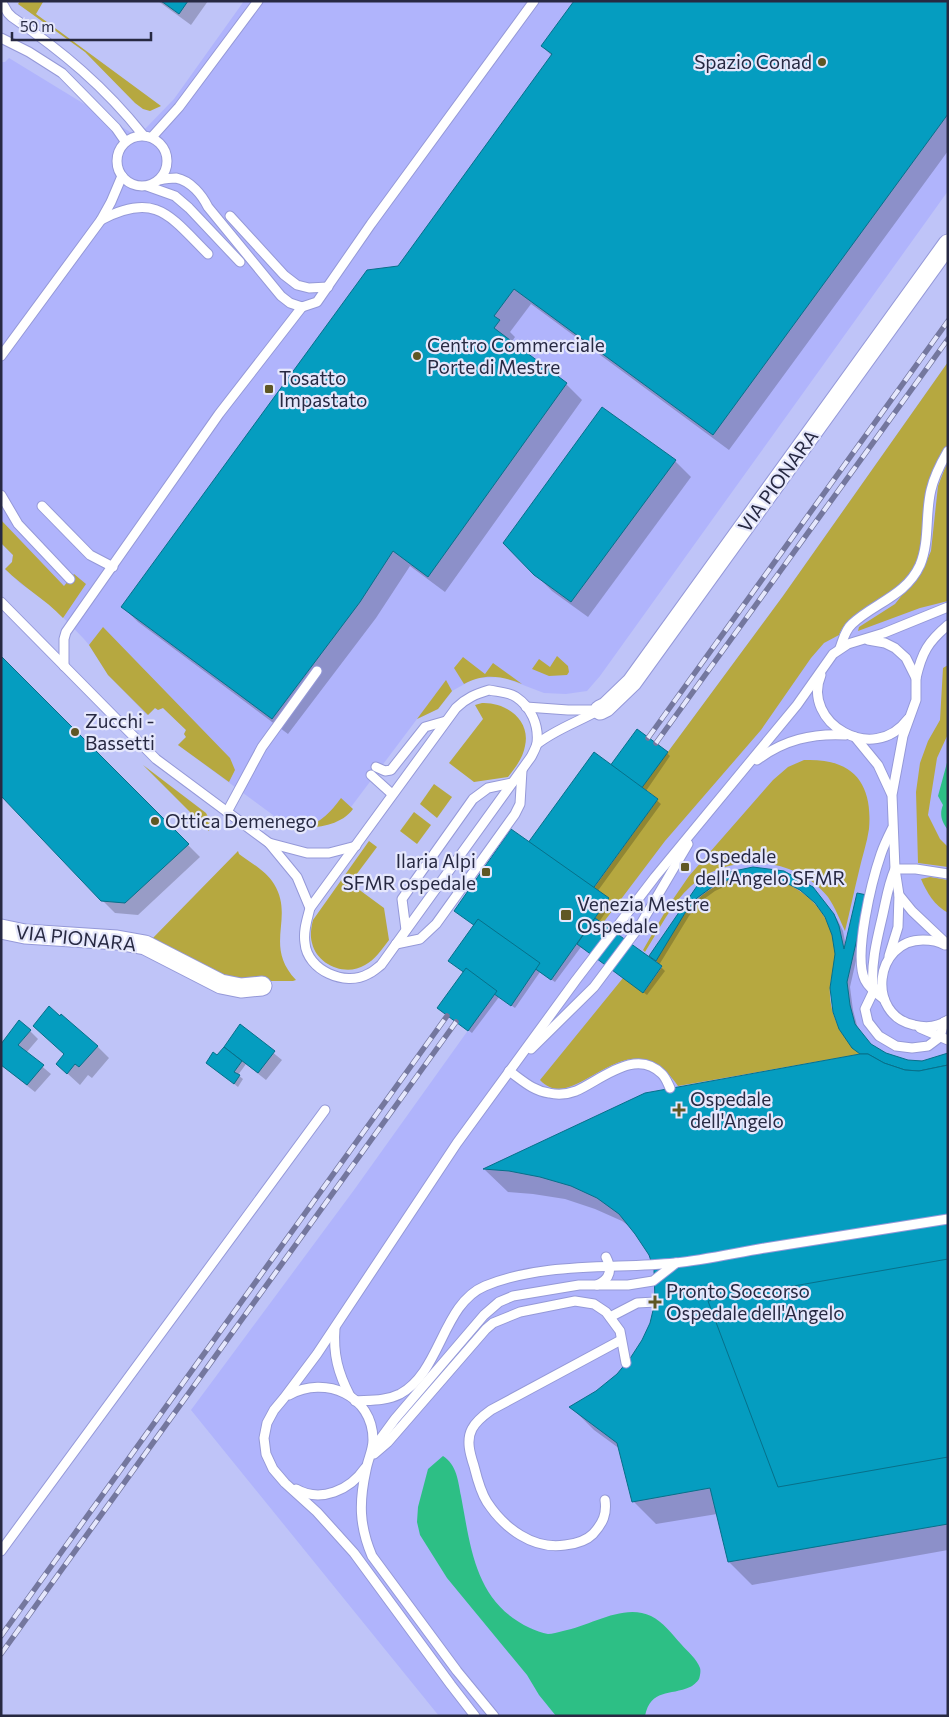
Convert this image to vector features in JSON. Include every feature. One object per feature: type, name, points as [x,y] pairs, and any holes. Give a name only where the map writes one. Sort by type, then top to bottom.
[{"type":"street","name":"VIA PIONARA","points":[[600,710],[606,707],[632,682],[948,244]]},
{"type":"street","name":"VIA PIONARA","points":[[1,929],[25,934],[117,940],[145,945],[220,984],[241,988],[262,986]]},
{"type":"lane","points":[[1,1],[12,17],[73,61],[148,136],[165,148],[168,165],[165,173],[159,180]]},
{"type":"lane","points":[[240,262],[189,208],[175,196],[147,186],[133,184],[122,176],[116,162],[120,147],[125,141],[137,136],[148,136],[179,107],[258,1]]},
{"type":"lane","points":[[147,186],[159,180],[176,178],[191,186],[201,194],[208,207],[274,289],[290,304],[302,307],[310,306],[317,302],[371,224],[534,1]]},
{"type":"lane","points":[[1,38],[29,52],[62,73],[116,128],[125,141]]},
{"type":"lane","points":[[1,356],[101,220],[122,176]]},
{"type":"lane","points":[[101,220],[122,210],[141,207],[155,208],[169,216],[208,254]]},
{"type":"lane","points":[[230,216],[284,275],[296,285],[309,288],[328,287]]},
{"type":"lane","points":[[64,666],[64,639],[66,632],[113,568],[214,420],[302,307]]},
{"type":"lane","points":[[475,1716],[354,1553],[317,1512],[285,1483],[273,1469],[266,1454],[264,1438],[267,1423],[274,1410],[335,1326],[457,1144],[597,952],[655,877],[747,768],[797,705],[826,663],[840,648],[844,636],[851,625],[904,587],[920,565],[926,536],[931,490],[948,452]]},
{"type":"lane","points":[[1,495],[18,524],[70,579]]},
{"type":"lane","points":[[42,506],[90,554],[113,568]]},
{"type":"lane","points":[[1,602],[156,759],[269,843],[297,877],[310,908]]},
{"type":"lane","points":[[840,648],[884,633],[948,607]]},
{"type":"lane","points":[[944,1038],[928,1046],[912,1048],[896,1046],[879,1036],[868,1022],[865,1009],[888,960],[898,927],[900,895],[895,869],[892,795],[898,755],[916,700],[916,678],[924,650],[933,638],[948,625]]},
{"type":"lane","points":[[861,640],[876,640],[895,648],[906,658],[916,678]]},
{"type":"lane","points":[[826,663],[819,679],[818,690],[824,713],[833,724],[851,736],[878,765],[892,795]]},
{"type":"lane","points":[[227,812],[262,747],[317,671]]},
{"type":"lane","points":[[489,690],[516,697],[526,706],[534,718],[537,744],[531,757],[380,965],[368,975],[343,978],[320,969],[310,958],[304,945],[304,929],[310,908],[446,721],[464,700],[489,690]]},
{"type":"lane","points":[[526,706],[568,710],[600,710]]},
{"type":"lane","name":"VIA PIONARA","points":[[537,744],[556,731],[600,710]]},
{"type":"lane","points":[[747,768],[767,753],[798,739],[819,734],[876,739],[895,731],[904,724],[911,714]]},
{"type":"lane","points":[[376,767],[385,771],[391,770],[425,727],[446,721]]},
{"type":"lane","points":[[396,944],[420,939],[436,924],[515,814],[520,804],[522,769]]},
{"type":"lane","points":[[371,775],[392,794]]},
{"type":"lane","points":[[406,930],[402,899],[473,799],[488,788],[512,783]]},
{"type":"lane","points":[[511,1069],[599,980],[639,927],[702,819]]},
{"type":"lane","points":[[884,999],[873,991],[865,979],[860,955],[864,927],[881,853],[893,826]]},
{"type":"lane","points":[[269,843],[307,853],[329,853],[356,846]]},
{"type":"lane","points":[[895,869],[916,869],[948,874]]},
{"type":"lane","points":[[873,991],[872,970],[875,948],[887,889],[895,869]]},
{"type":"lane","points":[[900,895],[912,911],[948,946]]},
{"type":"lane","points":[[888,960],[897,950],[908,943],[918,940],[930,940],[948,946]]},
{"type":"lane","points":[[882,974],[881,986],[884,999],[899,1019],[944,1038]]},
{"type":"lane","points":[[910,1024],[923,1027],[946,1021],[944,1038]]},
{"type":"lane","points":[[511,1069],[532,1088],[551,1094],[562,1094],[574,1092],[622,1066],[633,1063],[649,1066],[662,1074],[670,1088]]},
{"type":"lane","points":[[1,1551],[325,1110]]},
{"type":"lane","points":[[284,1398],[298,1390],[312,1386],[337,1389],[353,1399],[388,1398],[399,1394],[409,1387],[425,1369],[458,1310],[469,1297],[480,1288],[530,1274],[610,1266],[676,1263],[948,1219]]},
{"type":"lane","points":[[594,1285],[606,1278],[610,1272],[610,1266],[606,1257]]},
{"type":"lane","points":[[285,1483],[300,1491],[324,1494],[337,1491],[359,1477],[395,1419],[484,1315],[499,1302],[513,1296],[578,1285],[628,1285],[653,1281],[676,1263]]},
{"type":"lane","points":[[370,1458],[388,1442],[470,1346],[493,1323],[520,1312],[575,1301],[594,1304],[606,1312],[620,1331],[626,1363]]},
{"type":"lane","points":[[610,1317],[637,1302],[655,1302]]},
{"type":"lane","points":[[335,1326],[334,1345],[340,1378],[366,1415],[372,1428],[370,1458],[362,1486],[361,1520],[364,1539],[372,1556],[457,1671],[494,1716]]},
{"type":"lane","points":[[605,1500],[607,1510],[600,1526],[582,1541],[556,1547],[543,1546],[522,1537],[499,1518],[486,1500],[474,1469],[469,1440],[472,1428],[481,1417],[491,1410],[622,1340]]},
{"type":"shaded area","points":[[20,1],[42,1],[36,14],[161,106],[150,111],[143,109],[85,52],[18,4]]},
{"type":"shaded area","points":[[244,1],[948,1],[948,191],[600,676],[587,691],[566,694],[544,693],[502,677],[478,678],[470,681],[452,691],[438,709],[417,719],[351,807],[341,799],[330,813],[319,822],[305,828],[281,821],[178,745],[186,737],[184,734],[186,730],[163,708],[158,710],[155,708],[147,715],[108,675],[84,639],[48,602],[21,584],[5,569],[12,562],[13,555],[1,543],[1,62],[5,62],[9,58],[130,132],[143,131],[174,99]]},
{"type":"shaded area","name":"Ospedale dell'Angelo","points":[[948,362],[948,1716],[439,1716],[191,1410],[354,1190],[494,994],[511,1006],[536,969],[552,979],[609,899],[594,888],[658,799],[668,752],[783,596]]},
{"type":"shaded area","points":[[948,362],[948,446],[935,465],[927,487],[922,541],[919,556],[913,570],[906,580],[896,588],[853,617],[839,635],[824,643],[811,658],[761,730],[665,841],[603,923],[595,918],[609,898],[594,888],[658,799],[642,787],[783,596]]},
{"type":"shaded area","points":[[948,460],[948,601],[920,608],[858,631],[859,627],[895,604],[923,569],[931,551],[938,486]]},
{"type":"shaded area","points":[[1,520],[64,586],[74,574],[86,584],[63,618],[5,569],[12,562],[13,555],[1,543]]},
{"type":"shaded area","points":[[103,627],[230,758],[235,770],[229,782],[178,745],[186,737],[184,734],[186,730],[163,708],[158,710],[155,708],[148,715],[108,675],[89,645]]},
{"type":"shaded area","points":[[557,656],[568,666],[569,672],[567,675],[549,676],[532,669],[539,659],[550,667]]},
{"type":"shaded area","points":[[463,657],[485,674],[493,663],[522,684],[507,679],[486,677],[464,684],[454,668]]},
{"type":"shaded area","points":[[948,665],[948,734],[937,758],[928,815],[940,839],[948,847],[948,867],[918,863],[916,792],[920,763],[928,741],[940,720],[943,668]]},
{"type":"shaded area","points":[[446,680],[452,691],[438,709],[417,719]]},
{"type":"shaded area","points":[[482,703],[500,706],[515,714],[524,728],[526,737],[521,759],[508,777],[474,782],[449,763],[483,719],[475,705]]},
{"type":"shaded area","points":[[948,759],[948,830],[942,818],[943,805],[938,796]]},
{"type":"shaded area","points":[[804,760],[821,760],[835,763],[847,769],[856,776],[863,786],[867,798],[869,829],[845,931],[831,901],[814,883],[798,873],[780,866],[762,863],[743,863],[724,867],[707,875],[691,886],[671,909],[645,952],[643,950],[669,905],[689,876],[773,780],[788,767]]},
{"type":"shaded area","points":[[143,765],[206,813],[210,821],[209,831]]},
{"type":"shaded area","points":[[434,784],[452,797],[437,818],[420,804]]},
{"type":"shaded area","points":[[341,798],[353,809],[348,814],[331,824],[305,828],[325,816]]},
{"type":"shaded area","points":[[414,812],[431,825],[417,844],[400,831]]},
{"type":"shaded area","points":[[369,841],[377,847],[350,883],[384,908],[389,940],[369,963],[349,970],[333,967],[326,963],[315,951],[311,938],[312,923]]},
{"type":"shaded area","points":[[238,851],[239,854],[267,875],[280,896],[282,908],[280,943],[282,955],[286,967],[296,980],[223,981],[150,941]]},
{"type":"shaded area","points":[[747,876],[764,877],[780,881],[807,896],[818,908],[832,936],[835,953],[830,987],[831,1006],[837,1024],[853,1048],[860,1054],[678,1086],[659,1066],[640,1059],[621,1061],[570,1087],[554,1088],[540,1080],[623,978],[644,992],[662,967],[656,961],[673,931],[691,906],[714,887]]},
{"type":"shaded area","points":[[930,877],[948,880],[948,913],[932,898],[921,879]]},
{"type":"shaded area","points":[[443,1456],[451,1464],[456,1474],[473,1554],[487,1589],[497,1604],[512,1617],[530,1628],[548,1634],[629,1612],[651,1616],[659,1621],[697,1661],[700,1671],[699,1678],[694,1685],[657,1697],[648,1707],[645,1716],[556,1716],[539,1695],[527,1675],[447,1578],[420,1535],[417,1522],[418,1507],[428,1469]]},
{"type":"building","points":[[161,1],[188,1],[179,14]]},
{"type":"building","name":"Centro Commerciale Porte di Mestre","points":[[574,1],[948,1],[948,114],[713,435],[514,289],[494,316],[500,320],[494,328],[567,383],[428,577],[393,551],[360,602],[272,719],[121,607],[367,270],[398,266],[552,54],[541,46]]},
{"type":"building","points":[[602,407],[676,460],[571,602],[534,575],[503,543]]},
{"type":"building","points":[[1,656],[189,844],[125,903],[101,901],[1,796]]},
{"type":"building","points":[[637,729],[668,752],[638,793],[607,770]]},
{"type":"building","points":[[594,752],[658,799],[589,894],[525,847]]},
{"type":"building","points":[[511,829],[609,898],[551,980],[454,911]]},
{"type":"building","points":[[753,867],[784,871],[813,887],[834,914],[839,926],[844,949],[857,893],[867,895],[847,982],[855,1024],[871,1044],[886,1053],[908,1060],[922,1061],[948,1053],[948,1065],[919,1071],[905,1070],[884,1063],[868,1054],[860,1054],[852,1048],[839,1029],[833,1012],[830,988],[835,954],[832,935],[825,917],[815,903],[800,890],[779,879],[747,876],[730,879],[712,887],[697,898],[685,913],[656,961],[649,956],[697,886],[720,874]]},
{"type":"building","points":[[595,918],[662,966],[643,993],[577,944]]},
{"type":"building","points":[[478,919],[540,963],[511,1006],[448,961]]},
{"type":"building","points":[[466,968],[497,991],[468,1031],[437,1008]]},
{"type":"building","points":[[49,1006],[98,1046],[79,1067],[75,1064],[67,1074],[56,1064],[64,1054],[33,1026]]},
{"type":"building","points":[[19,1020],[31,1030],[18,1045],[44,1065],[27,1085],[1,1065],[1,1044]]},
{"type":"building","points":[[240,1024],[275,1051],[258,1073],[224,1047]]},
{"type":"building","points":[[224,1047],[242,1061],[234,1072],[240,1075],[234,1084],[206,1063],[213,1052],[217,1055]]},
{"type":"building","name":"Ospedale dell'Angelo","points":[[868,1054],[884,1063],[905,1070],[919,1071],[948,1065],[948,1524],[728,1562],[710,1488],[632,1502],[617,1443],[569,1407],[596,1391],[617,1374],[642,1340],[650,1323],[655,1302],[654,1270],[649,1255],[619,1214],[597,1198],[571,1186],[540,1177],[509,1171],[483,1169],[645,1093]]},
{"type":"building","points":[[948,1259],[948,1457],[778,1487],[708,1301]]},
{"type":"railway","points":[[648,738],[948,321]]},
{"type":"railway","points":[[656,743],[948,339]]},
{"type":"railway","points":[[1,1636],[447,1016]]},
{"type":"railway","points":[[1,1654],[456,1022]]},
{"type":"place","name":"Spazio Conad","points":[[822,62]]},
{"type":"place","name":"Centro Commerciale Porte di Mestre","points":[[417,356]]},
{"type":"place","name":"Tosatto Impastato","points":[[269,389]]},
{"type":"place","name":"Zucchi - Bassetti","points":[[75,732]]},
{"type":"place","name":"Ottica Demenego","points":[[155,821]]},
{"type":"place","name":"Ospedale dell'Angelo SFMR","points":[[685,867]]},
{"type":"place","name":"Ilaria Alpi SFMR ospedale","points":[[486,872]]},
{"type":"place","name":"Venezia Mestre Ospedale","points":[[566,915]]},
{"type":"place","name":"Ospedale dell'Angelo","points":[[679,1110]]},
{"type":"place","name":"Pronto Soccorso Ospedale dell'Angelo","points":[[655,1302]]}]
